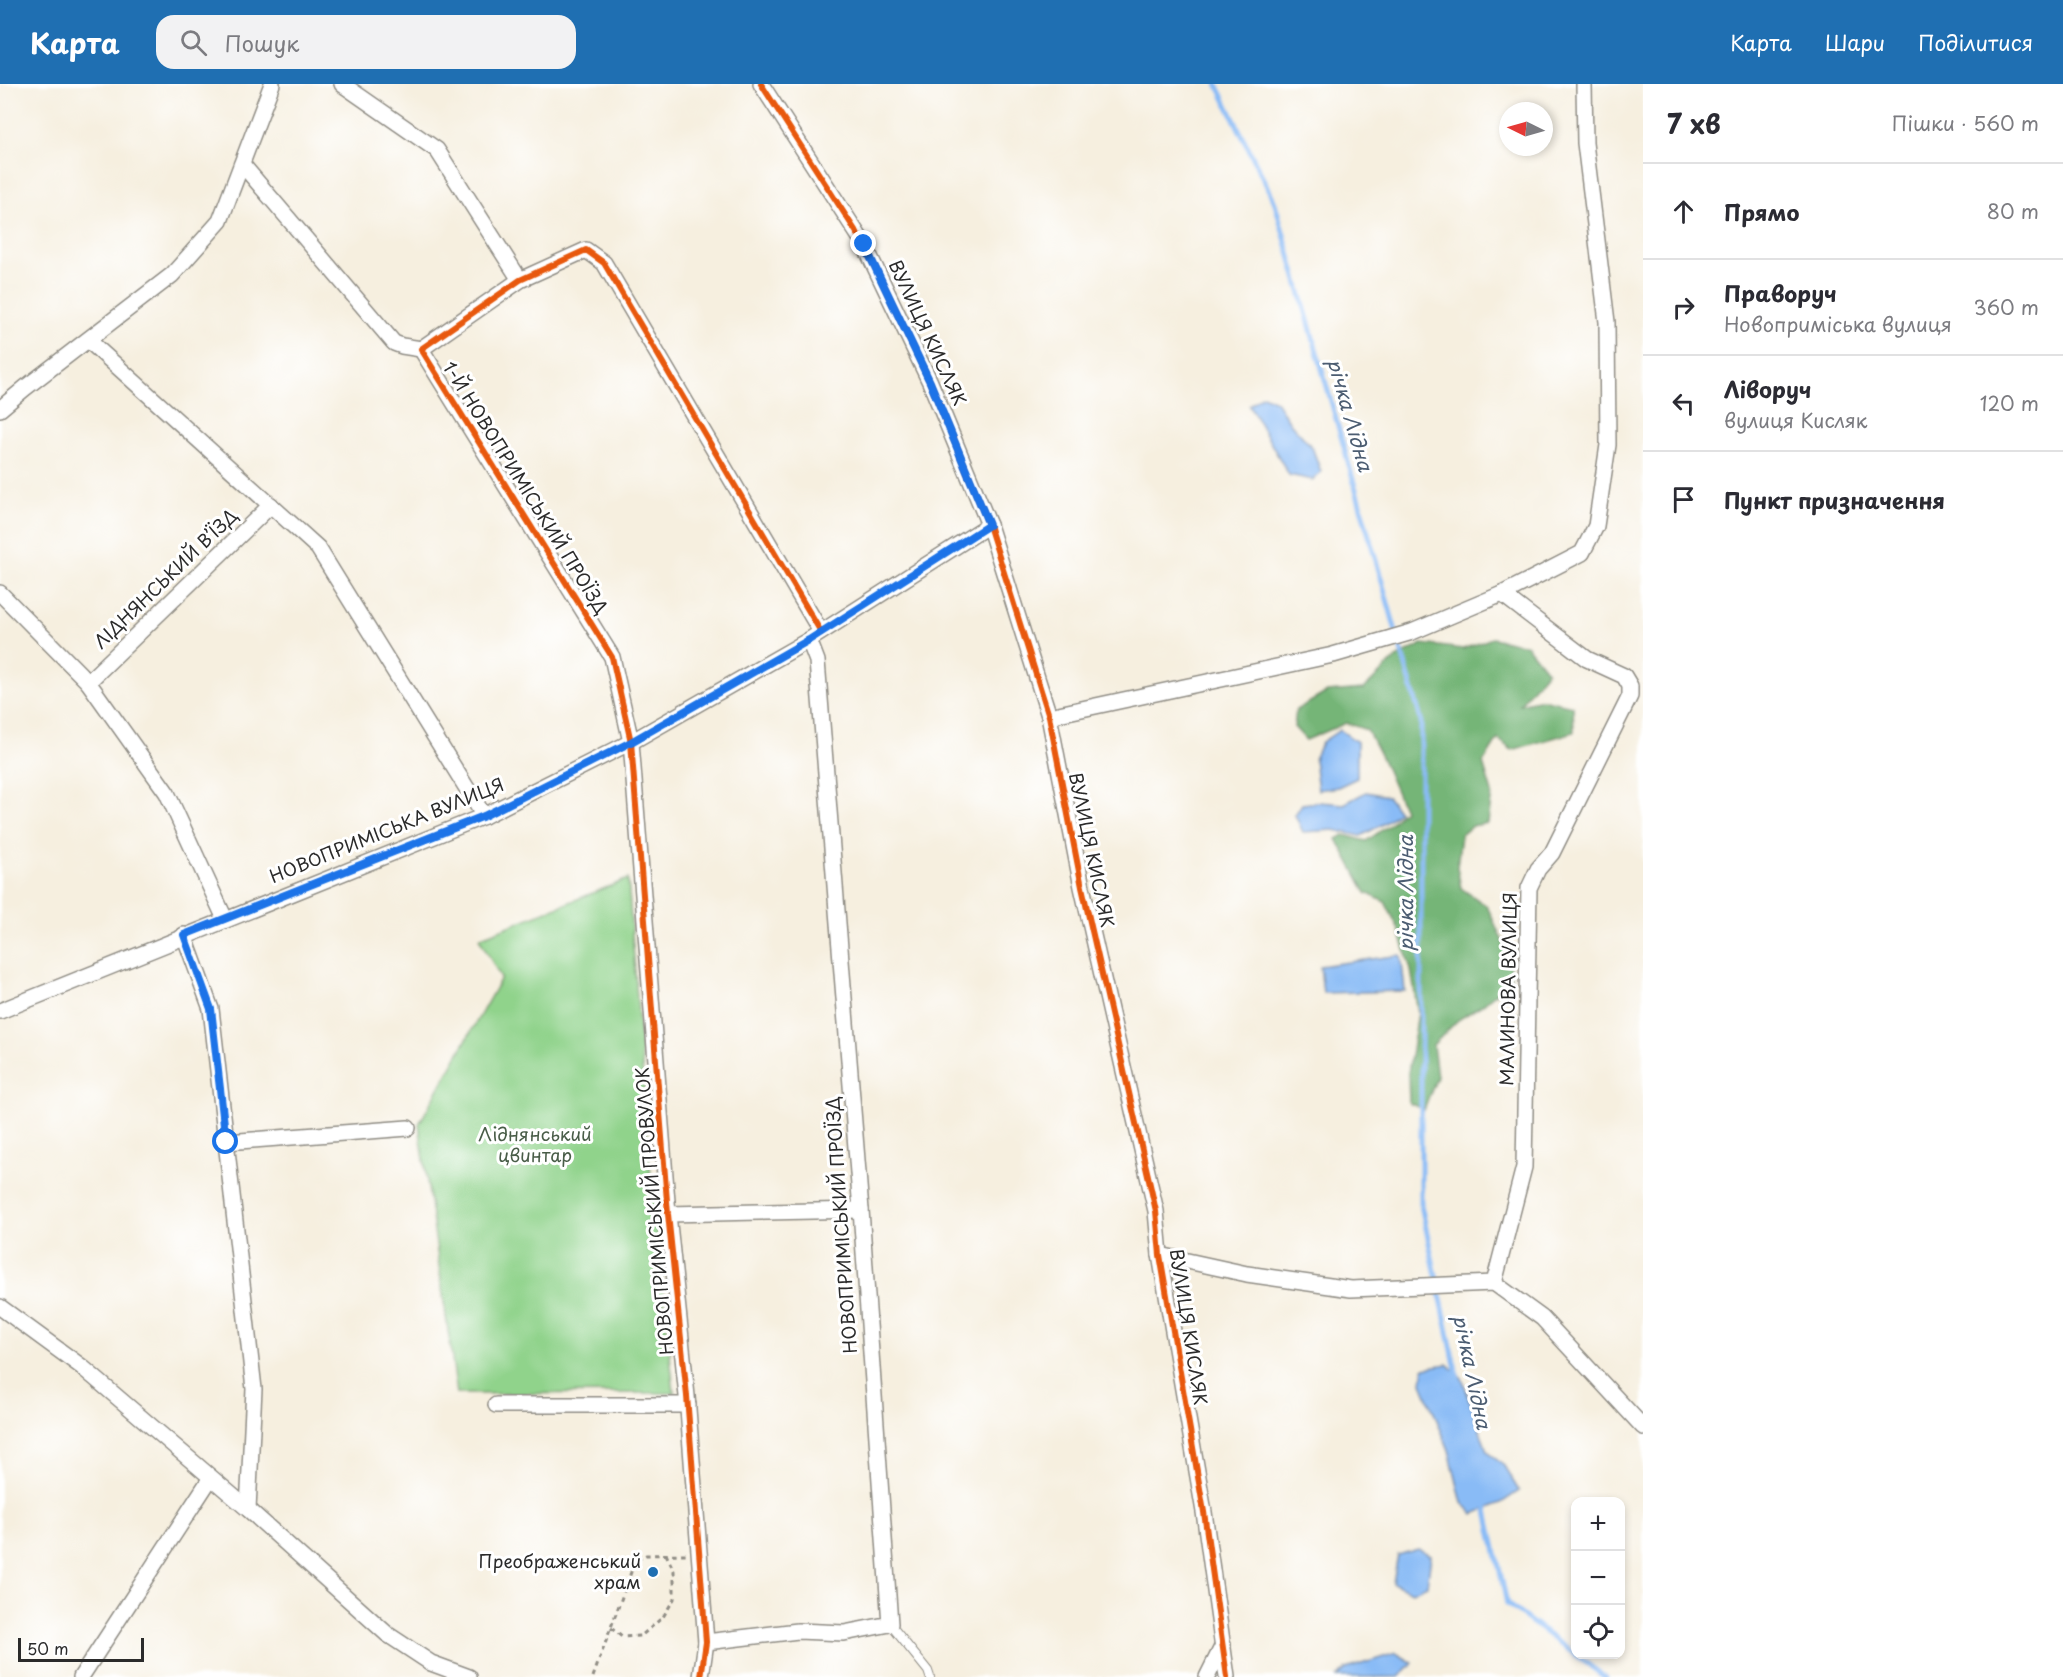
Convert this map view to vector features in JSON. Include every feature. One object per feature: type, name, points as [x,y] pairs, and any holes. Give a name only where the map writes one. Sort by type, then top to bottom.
[{"type":"street","points":[[0,409],[172,275],[220,221],[272,84]]},
{"type":"street","points":[[342,84],[437,150],[520,280]]},
{"type":"street","points":[[1049,716],[1333,655],[1412,632],[1502,594],[1582,553],[1596,526],[1608,445],[1607,322],[1585,143],[1584,84]]},
{"type":"street","name":"ВУЛИЦЯ КИСЛЯК","points":[[759,86],[864,244],[930,382],[989,525],[1049,716],[1082,887],[1156,1211],[1160,1256],[1204,1512],[1227,1677]]},
{"type":"street","name":"1-Й НОВОПРИМІСЬКИЙ ПРОЇЗД","points":[[242,164],[394,342],[402,346],[421,349],[520,280],[586,250],[604,263],[815,636]]},
{"type":"street","points":[[88,340],[318,548],[484,816]]},
{"type":"street","name":"1-Й НОВОПРИМІСЬКИЙ ПРОЇЗД","points":[[421,349],[612,657],[631,742]]},
{"type":"street","name":"ЛІДНЯНСЬКИЙ В’ЇЗД","points":[[88,682],[271,505]]},
{"type":"street","name":"НОВОПРИМІСЬКА ВУЛИЦЯ","points":[[0,1011],[484,816],[631,742],[815,636],[989,525]]},
{"type":"street","points":[[0,593],[88,682],[167,792],[225,919]]},
{"type":"street","name":"МАЛИНОВА ВУЛИЦЯ","points":[[1494,1283],[1524,1167],[1530,888],[1538,868],[1552,853],[1629,699],[1631,689],[1624,676],[1587,659],[1502,594]]},
{"type":"street","name":"НОВОПРИМІСЬКИЙ ПРОЇЗД","points":[[815,636],[861,1210],[890,1624]]},
{"type":"street","name":"НОВОПРИМІСЬКИЙ ПРОВУЛОК","points":[[631,742],[668,1214],[688,1405],[706,1642],[700,1677]]},
{"type":"street","points":[[184,935],[211,1009],[254,1389],[248,1509]]},
{"type":"street","points":[[226,1142],[408,1128]]},
{"type":"street","points":[[668,1214],[861,1210]]},
{"type":"street","points":[[1160,1256],[1246,1274],[1351,1290],[1494,1283],[1542,1318],[1643,1427]]},
{"type":"street","points":[[0,1307],[82,1367],[210,1479],[248,1509],[387,1634],[431,1664],[469,1677]]},
{"type":"street","points":[[495,1405],[688,1405]]},
{"type":"street","points":[[81,1677],[210,1479]]},
{"type":"street","points":[[706,1642],[798,1631],[844,1633],[890,1624]]},
{"type":"street","points":[[1207,1677],[1223,1644]]},
{"type":"lane","points":[[890,1624],[928,1671],[930,1677]]},
{"type":"path","points":[[611,1628],[622,1637],[641,1636],[663,1617],[674,1599],[674,1571],[666,1554]]},
{"type":"path","points":[[593,1677],[635,1561],[646,1555],[699,1554]]},
{"type":"green space","points":[[1492,638],[1526,645],[1547,671],[1520,704],[1542,699],[1573,706],[1574,732],[1512,750],[1498,739],[1483,763],[1492,793],[1488,823],[1472,826],[1461,835],[1457,867],[1461,888],[1487,906],[1508,953],[1511,980],[1482,1005],[1458,1020],[1433,1045],[1437,1077],[1424,1110],[1409,1103],[1408,1073],[1418,1013],[1411,970],[1399,930],[1385,902],[1366,893],[1337,839],[1344,835],[1366,841],[1389,825],[1404,810],[1367,730],[1346,723],[1306,740],[1294,727],[1296,710],[1327,692],[1364,689],[1396,658],[1422,644],[1463,649]]},
{"type":"green space","name":"Ліднянський цвинтар","points":[[628,879],[649,1157],[674,1393],[457,1394],[419,1124],[501,978],[479,938]]},
{"type":"water","points":[[1263,395],[1276,401],[1291,424],[1312,447],[1321,472],[1313,480],[1289,475],[1249,405]]},
{"type":"water","points":[[1340,730],[1357,742],[1357,778],[1338,787],[1318,790],[1314,759],[1322,742]]},
{"type":"water","points":[[1366,792],[1387,796],[1399,812],[1361,836],[1334,830],[1303,832],[1295,815],[1302,804],[1320,802],[1344,804]]},
{"type":"water","points":[[1401,955],[1405,991],[1323,993],[1320,966]]},
{"type":"water","points":[[1447,1364],[1462,1378],[1487,1451],[1504,1466],[1519,1491],[1501,1503],[1474,1514],[1462,1503],[1449,1450],[1422,1383],[1424,1368]]},
{"type":"water","points":[[1418,1549],[1431,1556],[1427,1585],[1412,1592],[1393,1583],[1398,1555]]},
{"type":"water","points":[[1396,1653],[1413,1663],[1399,1677],[1337,1677],[1346,1669]]},
{"type":"waterway","name":"річка Лідна","points":[[1217,84],[1275,203],[1421,720],[1421,1205],[1458,1379]]},
{"type":"waterway","name":"річка Лідна","points":[[1485,1502],[1507,1604],[1605,1677]]},
{"type":"cycle path","points":[[761,84],[864,244],[930,382],[989,525],[1049,716],[1082,887],[1156,1211],[1160,1255],[1204,1512],[1227,1677]]},
{"type":"cycle path","points":[[701,1677],[706,1642],[687,1396],[668,1214],[631,742],[612,657],[421,349],[520,280],[586,250],[604,263],[821,632]]},
{"type":"place","name":"Преображенський храм","points":[[653,1572]]},
{"type":"route","points":[[226,1142],[211,1009],[184,935],[484,816],[631,742],[809,640],[989,525],[930,382],[864,244]]}]
